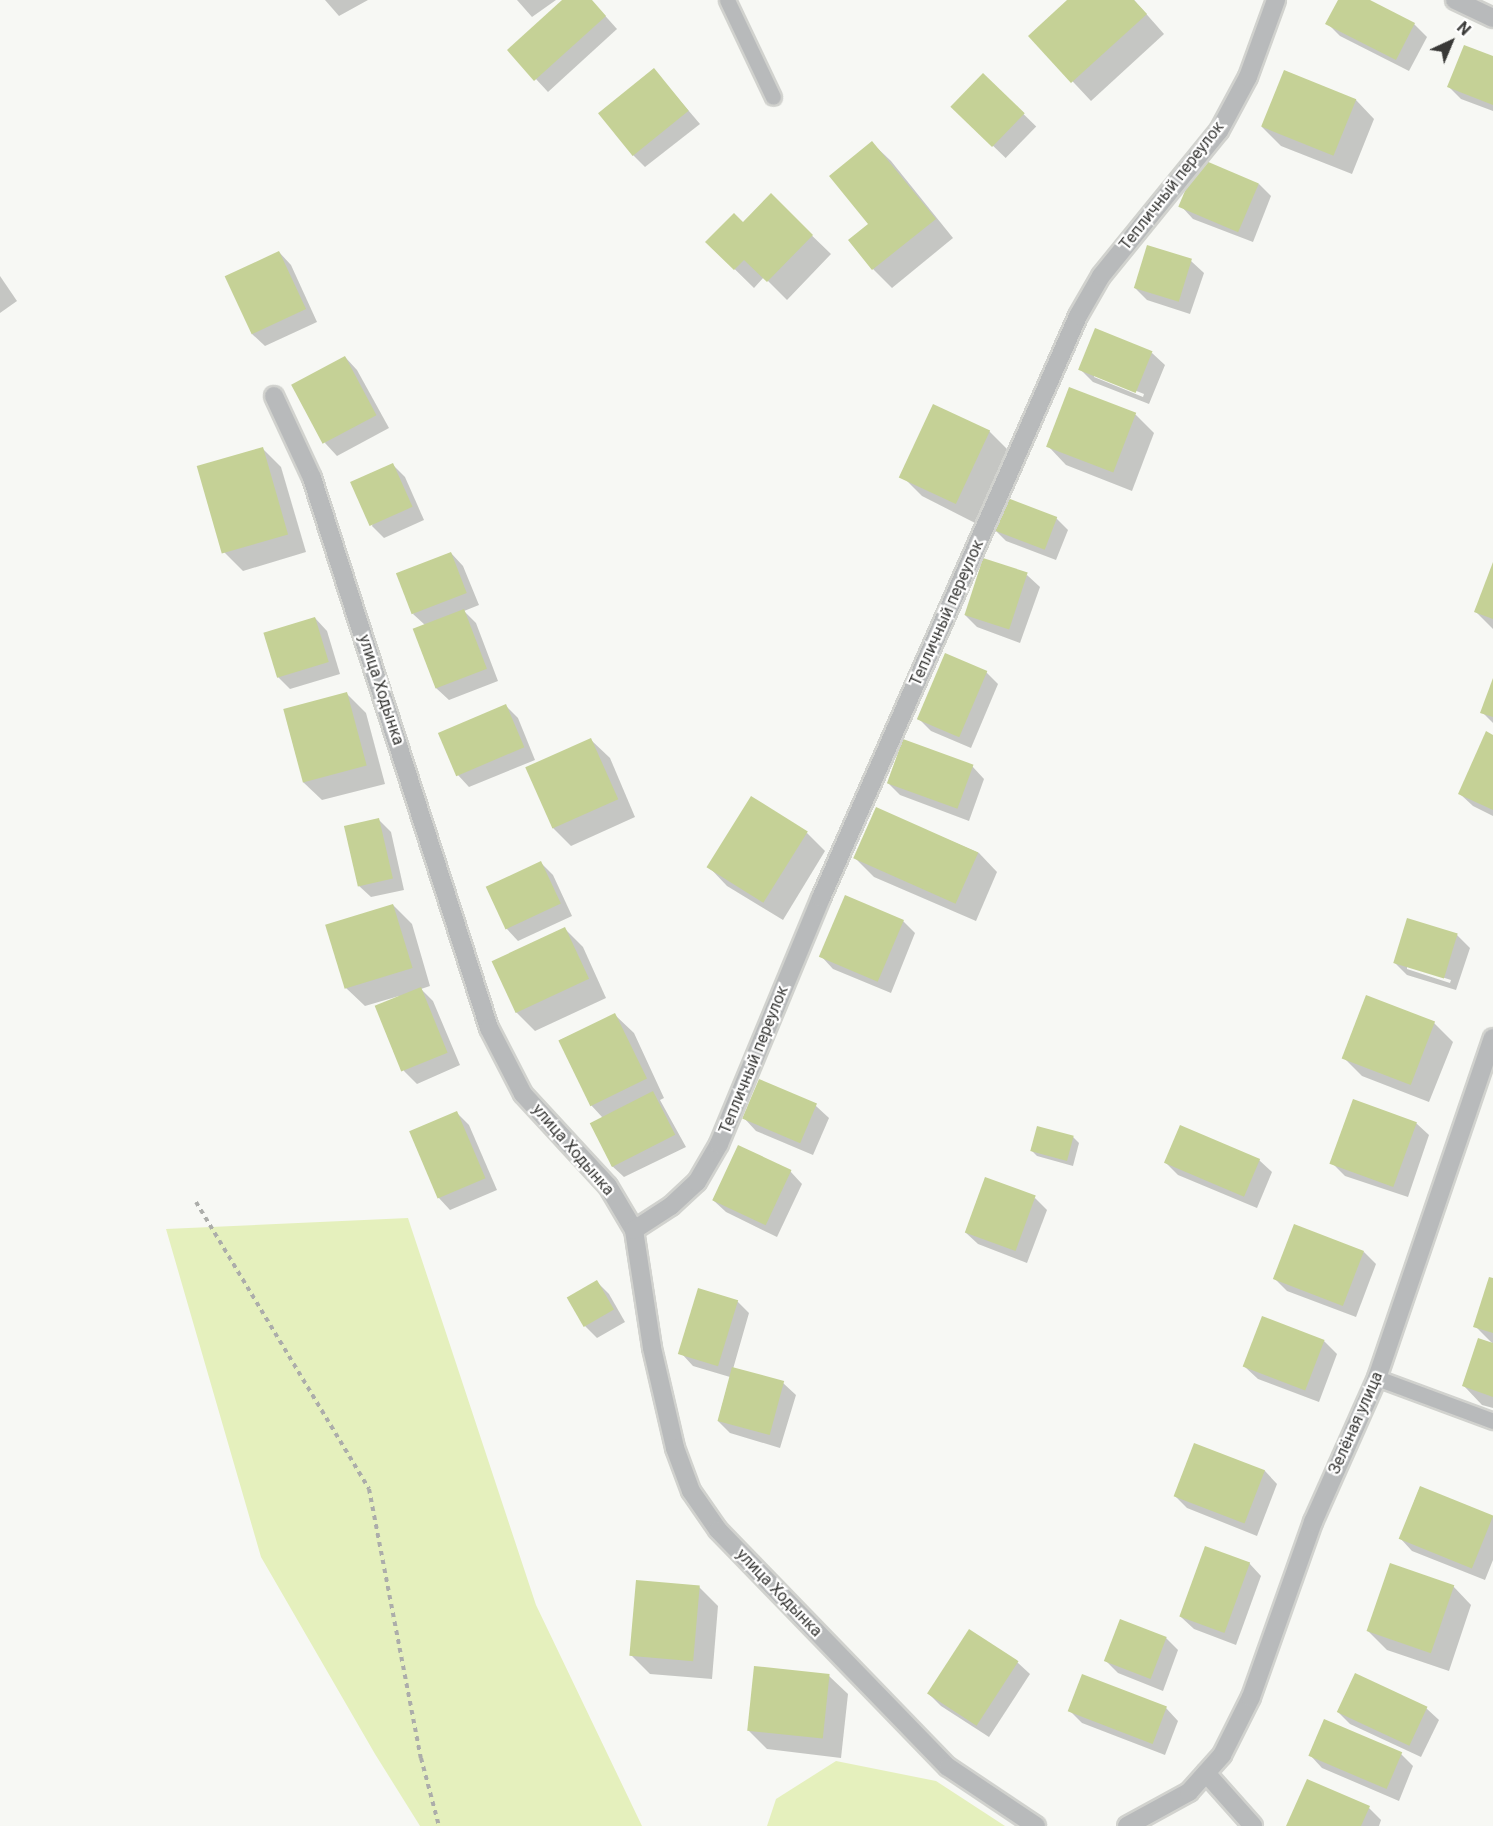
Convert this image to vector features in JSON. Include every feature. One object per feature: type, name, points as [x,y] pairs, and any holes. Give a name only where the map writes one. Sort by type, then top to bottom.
[{"type":"street","name":"Тепличный переулок","points":[[634,1230],[671,1206],[697,1182],[719,1144],[825,888],[1078,316],[1101,276],[1219,131],[1248,77],[1276,0]]},
{"type":"street","points":[[1455,0],[1493,18]]},
{"type":"street","name":"улица Ходынка","points":[[274,396],[312,478],[489,1028],[523,1094],[608,1186],[634,1230],[652,1348],[675,1448],[691,1491],[718,1530],[948,1767],[1036,1826]]},
{"type":"street","name":"Зелёная улица","points":[[1127,1826],[1189,1792],[1222,1755],[1251,1697],[1312,1521],[1377,1378],[1493,1038]]},
{"type":"street","points":[[1206,1773],[1253,1826]]},
{"type":"lane","points":[[727,0],[773,97]]},
{"type":"lane","points":[[1377,1378],[1493,1421]]},
{"type":"path","points":[[196,1202],[369,1489],[421,1758],[439,1826]]},
{"type":"green space","points":[[408,1218],[536,1605],[642,1826],[420,1826],[375,1754],[261,1557],[166,1229]]},
{"type":"green space","points":[[836,1761],[936,1781],[1005,1826],[767,1826],[776,1799]]},
{"type":"building","points":[[562,0],[592,0],[606,16],[534,81],[507,50]]},
{"type":"building","points":[[1067,0],[1134,0],[1147,14],[1071,83],[1028,36]]},
{"type":"building","points":[[1338,0],[1370,0],[1415,23],[1396,60],[1325,24]]},
{"type":"building","points":[[1464,45],[1493,56],[1493,105],[1447,87]]},
{"type":"building","points":[[654,68],[689,111],[633,156],[598,113]]},
{"type":"building","points":[[1284,70],[1356,99],[1333,156],[1261,127]]},
{"type":"building","points":[[983,73],[1025,113],[992,147],[950,107]]},
{"type":"building","points":[[872,141],[936,219],[872,270],[848,240],[868,224],[829,176]]},
{"type":"building","points":[[1199,158],[1259,183],[1238,232],[1178,207]]},
{"type":"building","points":[[771,193],[813,235],[767,282],[744,260],[734,270],[705,242],[734,213],[743,222]]},
{"type":"building","points":[[1147,245],[1192,259],[1179,302],[1134,288]]},
{"type":"building","points":[[279,251],[306,309],[252,334],[225,276]]},
{"type":"building","points":[[1095,328],[1152,351],[1136,393],[1078,370]]},
{"type":"building","points":[[345,356],[376,415],[323,444],[291,385]]},
{"type":"building","points":[[1069,387],[1136,413],[1113,473],[1046,447]]},
{"type":"building","points":[[933,404],[990,431],[956,504],[899,477]]},
{"type":"building","points":[[263,447],[288,534],[222,553],[197,466]]},
{"type":"building","points":[[393,463],[413,507],[370,526],[350,482]]},
{"type":"building","points":[[1005,497],[1057,517],[1045,550],[992,530]]},
{"type":"building","points":[[451,552],[467,593],[412,614],[396,573]]},
{"type":"building","points":[[983,558],[1028,573],[1009,630],[964,615]]},
{"type":"building","points":[[1493,562],[1493,619],[1474,612]]},
{"type":"building","points":[[464,609],[487,669],[436,688],[413,629]]},
{"type":"building","points":[[315,617],[329,662],[277,678],[263,633]]},
{"type":"building","points":[[945,653],[987,671],[959,737],[917,719]]},
{"type":"building","points":[[1493,678],[1493,717],[1480,713]]},
{"type":"building","points":[[347,692],[367,765],[303,782],[283,709]]},
{"type":"building","points":[[506,704],[524,747],[456,776],[438,733]]},
{"type":"building","points":[[1486,731],[1493,735],[1493,810],[1458,794]]},
{"type":"building","points":[[591,738],[618,799],[552,828],[525,767]]},
{"type":"building","points":[[903,739],[973,765],[957,809],[887,783]]},
{"type":"building","points":[[751,796],[808,832],[763,903],[706,867]]},
{"type":"building","points":[[876,807],[978,853],[956,904],[853,858]]},
{"type":"building","points":[[379,818],[393,878],[358,887],[344,826]]},
{"type":"building","points":[[541,861],[561,904],[506,929],[486,887]]},
{"type":"building","points":[[845,895],[904,920],[878,982],[819,957]]},
{"type":"building","points":[[393,904],[413,968],[345,989],[325,925]]},
{"type":"building","points":[[1407,918],[1458,933],[1444,978],[1393,963]]},
{"type":"building","points":[[565,927],[589,979],[516,1013],[492,961]]},
{"type":"building","points":[[421,987],[448,1053],[401,1072],[375,1006]]},
{"type":"building","points":[[1366,995],[1435,1022],[1411,1085],[1342,1058]]},
{"type":"building","points":[[615,1013],[647,1079],[590,1106],[558,1041]]},
{"type":"building","points":[[759,1079],[817,1104],[800,1143],[742,1119]]},
{"type":"building","points":[[653,1091],[675,1135],[612,1167],[590,1123]]},
{"type":"building","points":[[1353,1099],[1417,1122],[1393,1187],[1329,1164]]},
{"type":"building","points":[[457,1111],[486,1178],[438,1199],[409,1131]]},
{"type":"building","points":[[1180,1125],[1260,1159],[1244,1197],[1164,1163]]},
{"type":"building","points":[[1037,1126],[1074,1136],[1067,1161],[1030,1151]]},
{"type":"building","points":[[738,1145],[791,1170],[766,1225],[712,1200]]},
{"type":"building","points":[[985,1177],[1036,1195],[1016,1251],[965,1232]]},
{"type":"building","points":[[1294,1224],[1364,1251],[1343,1306],[1273,1279]]},
{"type":"building","points":[[1489,1277],[1493,1278],[1493,1333],[1473,1327]]},
{"type":"building","points":[[597,1280],[614,1309],[584,1327],[567,1298]]},
{"type":"building","points":[[698,1288],[738,1300],[718,1366],[678,1354]]},
{"type":"building","points":[[1262,1316],[1325,1340],[1305,1390],[1243,1366]]},
{"type":"building","points":[[1478,1338],[1493,1343],[1493,1397],[1462,1386]]},
{"type":"building","points":[[732,1367],[784,1381],[770,1435],[718,1421]]},
{"type":"building","points":[[1194,1443],[1265,1470],[1245,1523],[1174,1496]]},
{"type":"building","points":[[1420,1486],[1493,1515],[1472,1568],[1399,1539]]},
{"type":"building","points":[[1205,1546],[1250,1562],[1224,1633],[1179,1616]]},
{"type":"building","points":[[1390,1563],[1454,1585],[1431,1653],[1367,1631]]},
{"type":"building","points":[[636,1580],[700,1586],[693,1661],[629,1656]]},
{"type":"building","points":[[1120,1619],[1167,1637],[1151,1679],[1104,1661]]},
{"type":"building","points":[[969,1629],[1018,1661],[977,1726],[927,1694]]},
{"type":"building","points":[[754,1666],[830,1674],[823,1739],[747,1731]]},
{"type":"building","points":[[1355,1673],[1428,1707],[1409,1746],[1337,1712]]},
{"type":"building","points":[[1082,1674],[1167,1707],[1153,1744],[1068,1711]]},
{"type":"building","points":[[1324,1719],[1402,1752],[1387,1789],[1308,1756]]},
{"type":"building","points":[[1307,1779],[1370,1806],[1361,1826],[1286,1826]]}]
